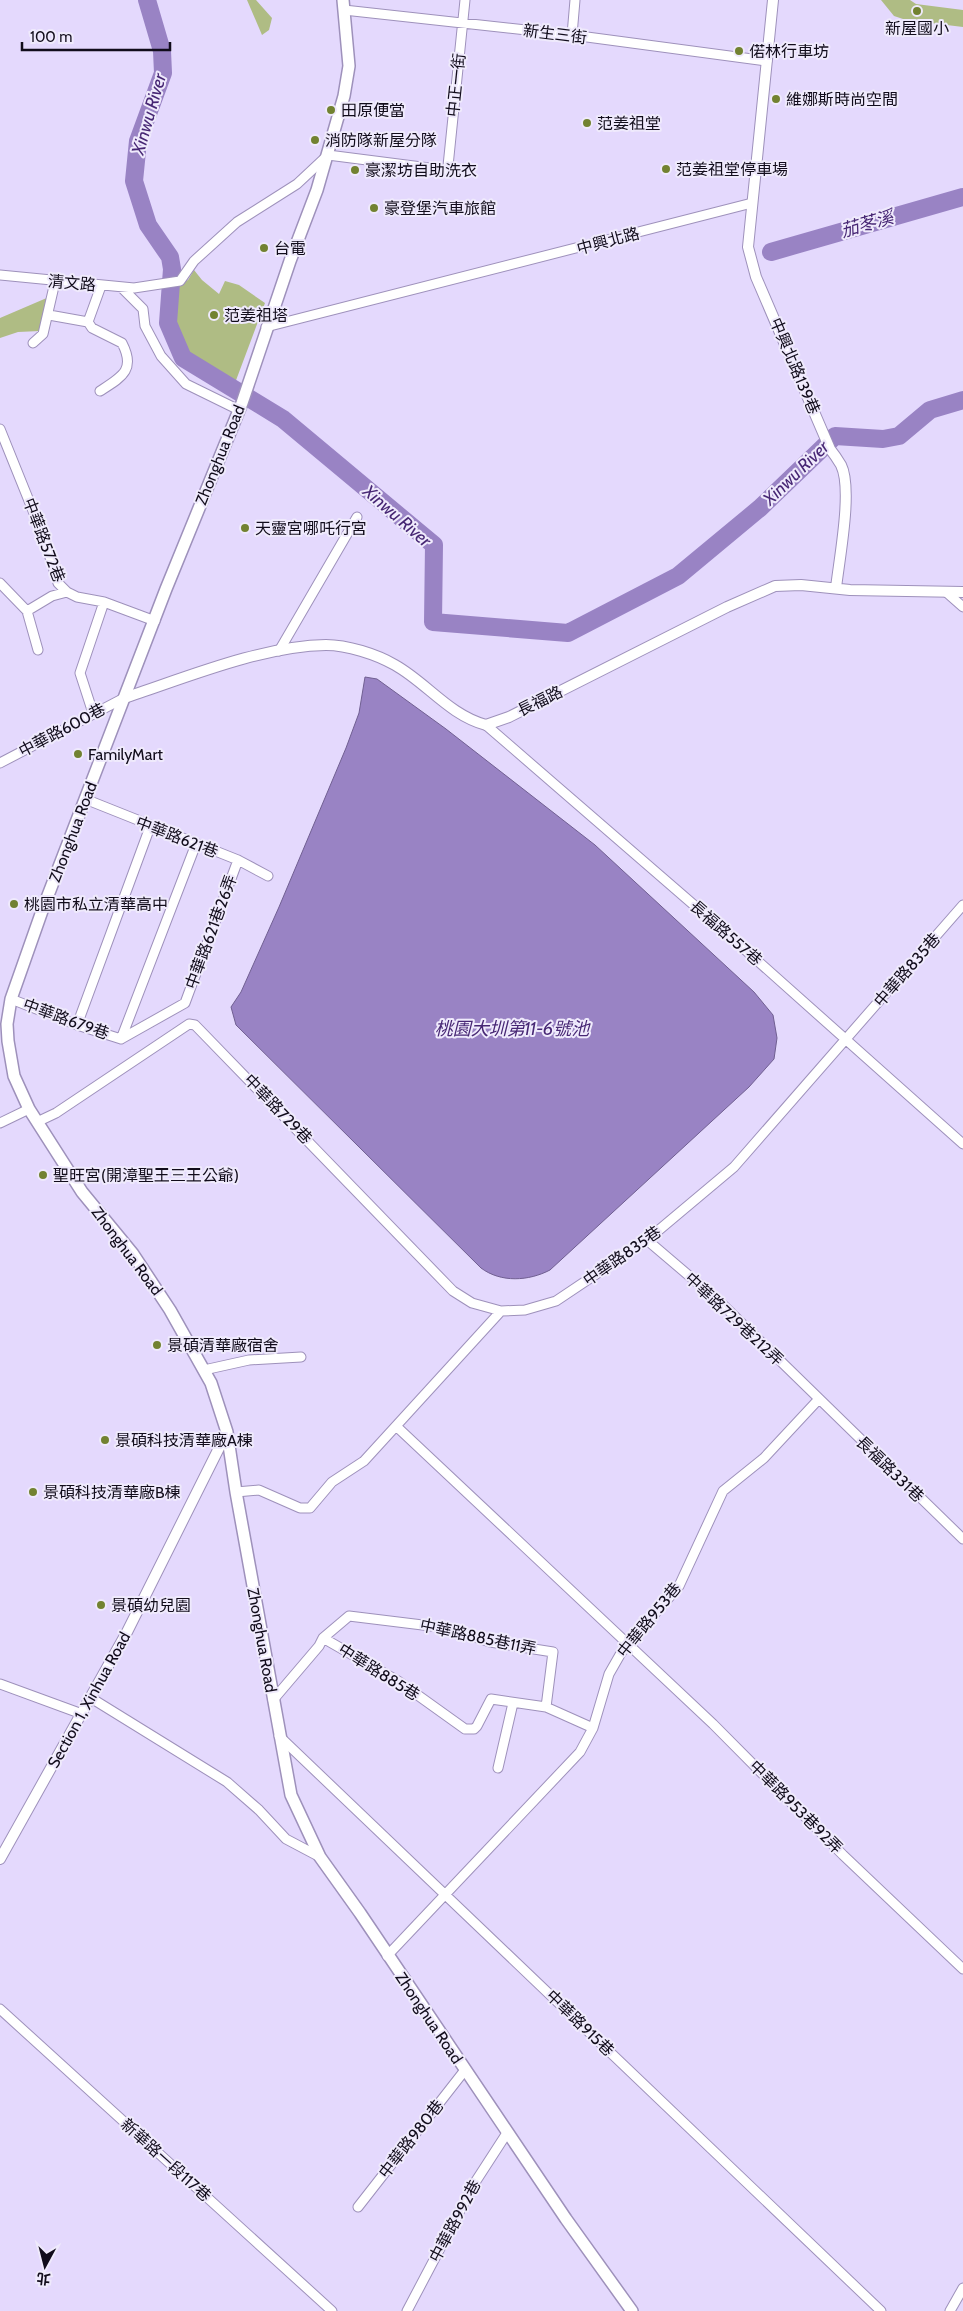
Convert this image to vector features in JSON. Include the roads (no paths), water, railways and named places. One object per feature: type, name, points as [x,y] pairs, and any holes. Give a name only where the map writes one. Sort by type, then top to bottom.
[{"type":"main road","name":"Zhonghua Road","points":[[343,5],[349,66],[344,96],[328,155],[266,327],[247,388],[124,698],[11,999],[7,1024],[14,1076],[29,1109],[82,1192],[133,1254],[211,1383],[228,1432],[236,1492],[290,1795],[320,1857],[360,1913],[464,2070],[632,2311]]},
{"type":"street","name":"中正一街","points":[[328,155],[445,170],[448,166],[465,0]]},
{"type":"street","points":[[572,35],[575,0]]},
{"type":"street","points":[[752,203],[773,0]]},
{"type":"street","name":"新生三街","points":[[343,5],[463,24],[572,35],[767,61]]},
{"type":"street","name":"清文路","points":[[0,275],[122,287],[143,287],[180,281],[194,261],[237,222],[297,184],[328,155]]},
{"type":"street","name":"中興北路","points":[[266,327],[752,203]]},
{"type":"street","name":"中興北路139巷","points":[[752,203],[748,247],[751,262],[830,449],[842,466],[845,484],[845,509],[836,588]]},
{"type":"street","points":[[33,343],[43,334],[56,282]]},
{"type":"street","points":[[88,322],[101,286]]},
{"type":"street","points":[[122,287],[143,309],[145,326],[161,356],[186,384],[240,406]]},
{"type":"street","points":[[49,315],[88,322],[92,328],[122,343],[128,359],[128,368],[120,378],[100,391]]},
{"type":"street","name":"中華路572巷","points":[[0,429],[44,538],[58,583],[67,592],[77,597],[104,602],[154,621]]},
{"type":"street","points":[[279,651],[357,517]]},
{"type":"street","points":[[0,583],[28,611],[38,650]]},
{"type":"street","name":"長福路","points":[[486,725],[509,717],[761,591],[775,586],[850,590],[963,592]]},
{"type":"street","points":[[28,611],[52,596],[67,592]]},
{"type":"street","points":[[946,592],[963,607]]},
{"type":"street","points":[[93,712],[80,674],[104,602]]},
{"type":"street","points":[[124,698],[250,658],[279,651],[328,645],[358,651],[394,664],[460,715],[486,725]]},
{"type":"street","name":"中華路600巷","points":[[0,763],[93,712],[124,698]]},
{"type":"street","name":"長福路557巷","points":[[486,725],[732,938],[963,1144]]},
{"type":"street","name":"中華路621巷","points":[[85,799],[150,827],[238,860],[268,876]]},
{"type":"street","points":[[77,1025],[150,827]]},
{"type":"street","points":[[121,1039],[196,844]]},
{"type":"street","name":"中華路621巷26弄","points":[[121,1039],[184,1003],[238,860]]},
{"type":"street","name":"中華路835巷","points":[[501,1310],[525,1310],[556,1302],[647,1240],[741,1161],[963,905]]},
{"type":"street","name":"中華路679巷","points":[[11,999],[77,1025],[121,1039]]},
{"type":"street","name":"中華路729巷","points":[[37,1122],[56,1113],[189,1024],[195,1025],[453,1291],[472,1302],[501,1310]]},
{"type":"street","points":[[0,1123],[29,1109]]},
{"type":"street","name":"中華路729巷212弄","points":[[647,1240],[721,1304],[818,1400]]},
{"type":"street","points":[[236,1492],[259,1490],[300,1508],[310,1508],[332,1482],[364,1461],[501,1310]]},
{"type":"street","points":[[204,1370],[249,1360],[301,1357]]},
{"type":"street","name":"長福路331巷","points":[[818,1400],[963,1539]]},
{"type":"street","name":"中華路953巷","points":[[387,1956],[580,1752],[593,1728],[610,1674],[621,1653],[679,1586],[723,1491],[764,1458],[818,1400]]},
{"type":"street","name":"中華路953巷92弄","points":[[396,1426],[713,1724],[843,1855],[963,1969]]},
{"type":"street","name":"Section 1, Xinhua Road","points":[[0,1859],[127,1632],[228,1432]]},
{"type":"street","name":"中華路885巷11弄","points":[[323,1638],[349,1616],[447,1628],[490,1642],[553,1652],[546,1707]]},
{"type":"street","name":"中華路885巷","points":[[273,1700],[319,1646],[323,1638],[398,1681],[465,1729],[474,1729],[477,1726],[491,1699],[513,1702]]},
{"type":"street","points":[[0,1684],[82,1714]]},
{"type":"street","points":[[91,1698],[226,1782],[258,1810],[286,1839],[320,1857]]},
{"type":"street","points":[[498,1768],[513,1702],[546,1707],[593,1728]]},
{"type":"street","name":"中華路915巷","points":[[279,1736],[880,2311]]},
{"type":"street","name":"新華路一段117巷","points":[[0,2009],[332,2311]]},
{"type":"street","name":"中華路980巷","points":[[358,2207],[464,2070]]},
{"type":"street","name":"中華路992巷","points":[[408,2311],[474,2184],[508,2133]]},
{"type":"street","points":[[950,2311],[963,2288]]},
{"type":"water","name":"桃園大圳第11-6號池","points":[[365,677],[377,679],[446,729],[595,845],[754,992],[773,1015],[777,1038],[774,1059],[749,1087],[550,1270],[542,1274],[515,1279],[497,1276],[481,1268],[236,1025],[231,1007],[241,992],[279,907],[346,748],[359,713]]},
{"type":"waterway","name":"Xinwu River","points":[[147,0],[162,51],[163,73],[138,141],[134,181],[148,225],[170,257],[172,269],[168,323],[183,358],[283,419],[434,545],[433,622],[568,633],[678,576],[760,508],[835,436],[883,439],[899,436],[930,410],[963,400]]},
{"type":"waterway","name":"茄苳溪","points":[[771,252],[963,197]]},
{"type":"place","name":"新屋國小","points":[[917,11]]},
{"type":"place","name":"偌林行車坊","points":[[739,51]]},
{"type":"place","name":"維娜斯時尚空間","points":[[776,99]]},
{"type":"place","name":"田原便當","points":[[331,110]]},
{"type":"place","name":"范姜祖堂","points":[[587,123]]},
{"type":"place","name":"消防隊新屋分隊","points":[[315,140]]},
{"type":"place","name":"范姜祖堂停車場","points":[[666,169]]},
{"type":"place","name":"豪潔坊自助洗衣","points":[[355,170]]},
{"type":"place","name":"豪登堡汽車旅館","points":[[374,208]]},
{"type":"place","name":"台電","points":[[264,248]]},
{"type":"place","name":"范姜祖塔","points":[[214,315]]},
{"type":"place","name":"天靈宮哪吒行宮","points":[[245,528]]},
{"type":"place","name":"FamilyMart","points":[[78,754]]},
{"type":"place","name":"桃園市私立清華高中","points":[[14,904]]},
{"type":"place","name":"聖旺宮(開漳聖王三王公爺)","points":[[43,1175]]},
{"type":"place","name":"景碩清華廠宿舍","points":[[157,1345]]},
{"type":"place","name":"景碩科技清華廠A棟","points":[[105,1440]]},
{"type":"place","name":"景碩科技清華廠B棟","points":[[33,1492]]},
{"type":"place","name":"景碩幼兒園","points":[[101,1605]]}]
